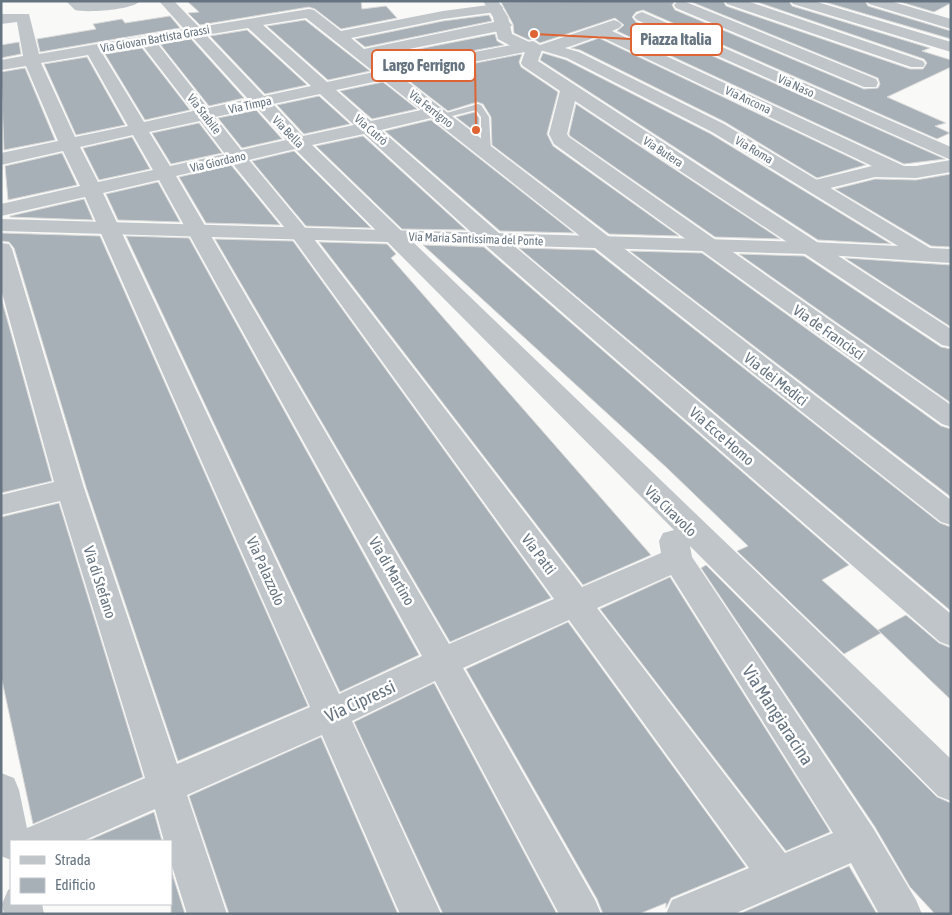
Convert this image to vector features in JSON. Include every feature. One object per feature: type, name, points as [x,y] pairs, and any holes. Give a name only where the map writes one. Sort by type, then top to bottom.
[{"type":"street","points":[[73,1],[80,7],[94,7],[133,1]]},
{"type":"street","name":"Via Bella","points":[[166,1],[260,103],[394,236]]},
{"type":"street","points":[[732,1],[917,64],[828,100]]},
{"type":"street","points":[[798,1],[951,48]]},
{"type":"street","points":[[874,1],[951,24]]},
{"type":"street","points":[[687,3],[870,83]]},
{"type":"street","name":"Via Timpa","points":[[1,159],[387,74],[498,52],[536,49],[571,41],[687,3]]},
{"type":"street","points":[[338,36],[493,5],[504,27],[468,32],[362,54]]},
{"type":"street","name":"Via Giovan Battista Grassi","points":[[1,65],[309,12]]},
{"type":"street","name":"Via Ferrigno","points":[[309,12],[601,243]]},
{"type":"street","name":"Via Palazzolo","points":[[1,19],[24,17],[32,60],[69,144],[111,228],[421,914]]},
{"type":"street","name":"Via Naso","points":[[642,17],[951,154]]},
{"type":"street","name":"Via Cutrò","points":[[250,22],[322,89],[369,127],[492,239]]},
{"type":"street","name":"Via Butera","points":[[504,27],[504,36],[536,49],[570,89],[951,340]]},
{"type":"street","name":"Via Ancona","points":[[591,33],[899,171]]},
{"type":"street","name":"Via Stabile","points":[[146,41],[300,234]]},
{"type":"street","name":"Via Roma","points":[[536,49],[573,55],[718,128],[951,270]]},
{"type":"street","name":"Via di Martino","points":[[92,50],[199,231],[444,662],[581,914]]},
{"type":"street","name":"Via de Francisci","points":[[570,89],[558,134],[561,140],[706,246],[951,418]]},
{"type":"street","name":"Via Giordano","points":[[1,210],[369,127],[437,114]]},
{"type":"street","points":[[814,186],[875,171],[916,172],[951,166]]},
{"type":"street","name":"Via Maria Santissima del Ponte","points":[[1,225],[810,248],[951,256]]},
{"type":"street","name":"Via Patti","points":[[300,234],[778,875]]},
{"type":"street","name":"Via Ciravolo","points":[[394,236],[670,510],[951,784]]},
{"type":"street","name":"Via Ecce Homo","points":[[492,239],[951,633]]},
{"type":"street","name":"Via dei Medici","points":[[601,243],[951,515]]},
{"type":"street","name":"Via di Stefano","points":[[1,249],[70,488],[207,914]]},
{"type":"street","points":[[1,506],[70,488]]},
{"type":"street","name":"Via Mangiaracina","points":[[670,510],[677,559],[900,905]]},
{"type":"street","name":"Via Cipressi","points":[[43,840],[332,714],[444,662],[677,559]]},
{"type":"street","points":[[1,790],[11,840]]},
{"type":"street","points":[[686,914],[860,841]]},
{"type":"lane","points":[[437,114],[478,107],[485,117],[486,152]]},
{"type":"building","points":[[187,1],[361,1],[362,9],[386,6],[397,18],[341,29],[315,9],[309,7],[200,25],[188,13],[199,12]]},
{"type":"building","points":[[675,1],[672,5],[675,10],[864,89],[878,88],[880,84],[878,78],[689,1],[723,1],[726,6],[910,69],[923,69],[927,63],[924,59],[754,1],[789,1],[792,6],[930,48],[922,51],[951,60],[951,67],[887,97],[946,123],[935,126],[950,133],[937,139],[643,10],[636,12],[632,17],[636,22],[945,159],[904,164],[617,31],[624,25],[615,18],[540,43],[534,39],[529,40],[514,33],[513,24],[501,2]]},
{"type":"building","points":[[821,1],[865,1],[868,6],[951,31],[951,39]]},
{"type":"building","points":[[897,1],[951,1],[951,3],[934,12]]},
{"type":"building","points":[[489,15],[492,21],[365,47],[355,39],[443,21]]},
{"type":"building","points":[[170,16],[180,28],[40,52],[37,39],[96,29],[93,24],[122,19],[125,23]]},
{"type":"building","points":[[305,20],[370,71],[328,80],[267,26]]},
{"type":"building","points":[[247,30],[307,85],[265,94],[210,36]]},
{"type":"building","points":[[495,34],[497,41],[504,45],[390,66],[378,57]]},
{"type":"building","points":[[599,38],[866,165],[817,178],[725,122],[580,50],[571,48]]},
{"type":"building","points":[[191,39],[244,98],[209,106],[160,44]]},
{"type":"building","points":[[19,42],[21,54],[1,58],[1,45]]},
{"type":"building","points":[[142,48],[190,110],[145,120],[105,54]]},
{"type":"building","points":[[543,53],[566,60],[711,134],[891,244],[818,240],[540,60]]},
{"type":"building","points":[[522,54],[519,62],[521,67],[558,92],[547,134],[553,146],[679,236],[609,234],[492,145],[491,117],[483,104],[477,102],[448,111],[404,77]]},
{"type":"building","points":[[87,57],[125,125],[76,135],[44,64]]},
{"type":"building","points":[[25,68],[55,140],[4,150],[1,72]]},
{"type":"building","points":[[383,82],[417,109],[372,119],[340,91]]},
{"type":"building","points":[[319,96],[350,124],[304,134],[277,105]]},
{"type":"building","points":[[576,104],[780,239],[715,237],[570,136]]},
{"type":"building","points":[[256,110],[282,139],[242,148],[218,118]]},
{"type":"building","points":[[475,112],[479,118],[479,135],[456,117]]},
{"type":"building","points":[[431,120],[574,233],[500,231],[385,131]]},
{"type":"building","points":[[199,123],[222,153],[171,164],[152,133]]},
{"type":"building","points":[[363,136],[466,230],[402,229],[316,146]]},
{"type":"building","points":[[132,137],[150,169],[99,180],[83,148]]},
{"type":"building","points":[[294,151],[371,228],[306,226],[252,161]]},
{"type":"building","points":[[62,153],[77,185],[8,200],[5,166]]},
{"type":"building","points":[[231,165],[280,225],[206,223],[179,177]]},
{"type":"building","points":[[951,174],[951,247],[931,246],[835,189],[875,179],[916,180]]},
{"type":"building","points":[[158,182],[180,222],[118,220],[106,194]]},
{"type":"building","points":[[84,199],[93,220],[10,217],[10,216]]},
{"type":"building","points":[[1,233],[100,236],[308,706],[178,761],[86,487],[14,248],[9,242],[1,241]]},
{"type":"building","points":[[126,236],[189,238],[419,655],[340,692]]},
{"type":"building","points":[[215,239],[293,241],[551,598],[450,642]]},
{"type":"building","points":[[319,242],[387,244],[396,254],[391,258],[651,555],[583,585]]},
{"type":"building","points":[[423,245],[484,247],[849,565],[822,580],[881,633],[844,654],[737,551],[748,546],[667,468]]},
{"type":"building","points":[[519,248],[594,250],[940,523],[951,527],[951,611]]},
{"type":"building","points":[[630,251],[702,253],[941,426],[951,429],[951,497]]},
{"type":"building","points":[[739,254],[804,256],[941,347],[951,349],[951,403]]},
{"type":"building","points":[[845,258],[951,265],[951,327]]},
{"type":"building","points":[[1,297],[52,481],[1,493]]},
{"type":"building","points":[[59,503],[143,777],[33,824],[1,676],[1,517]]},
{"type":"building","points":[[706,565],[937,797],[951,803],[951,914],[935,914],[910,887],[875,827],[701,568]]},
{"type":"building","points":[[670,577],[830,832],[786,851],[600,609]]},
{"type":"building","points":[[906,615],[939,643],[951,648],[951,700],[878,630]]},
{"type":"building","points":[[568,622],[746,867],[671,898],[666,908],[666,903],[639,914],[603,914],[597,899],[466,669]]},
{"type":"building","points":[[434,683],[557,914],[443,914],[354,722]]},
{"type":"building","points":[[321,737],[398,914],[229,914],[189,796]]},
{"type":"building","points":[[154,812],[162,840],[89,840]]},
{"type":"building","points":[[849,866],[877,914],[739,914]]},
{"type":"building","points":[[172,873],[185,914],[171,914],[172,905]]},
{"type":"place","name":"Piazza Italia","points":[[534,34]]},
{"type":"place","name":"Largo Ferrigno","points":[[476,130]]}]
